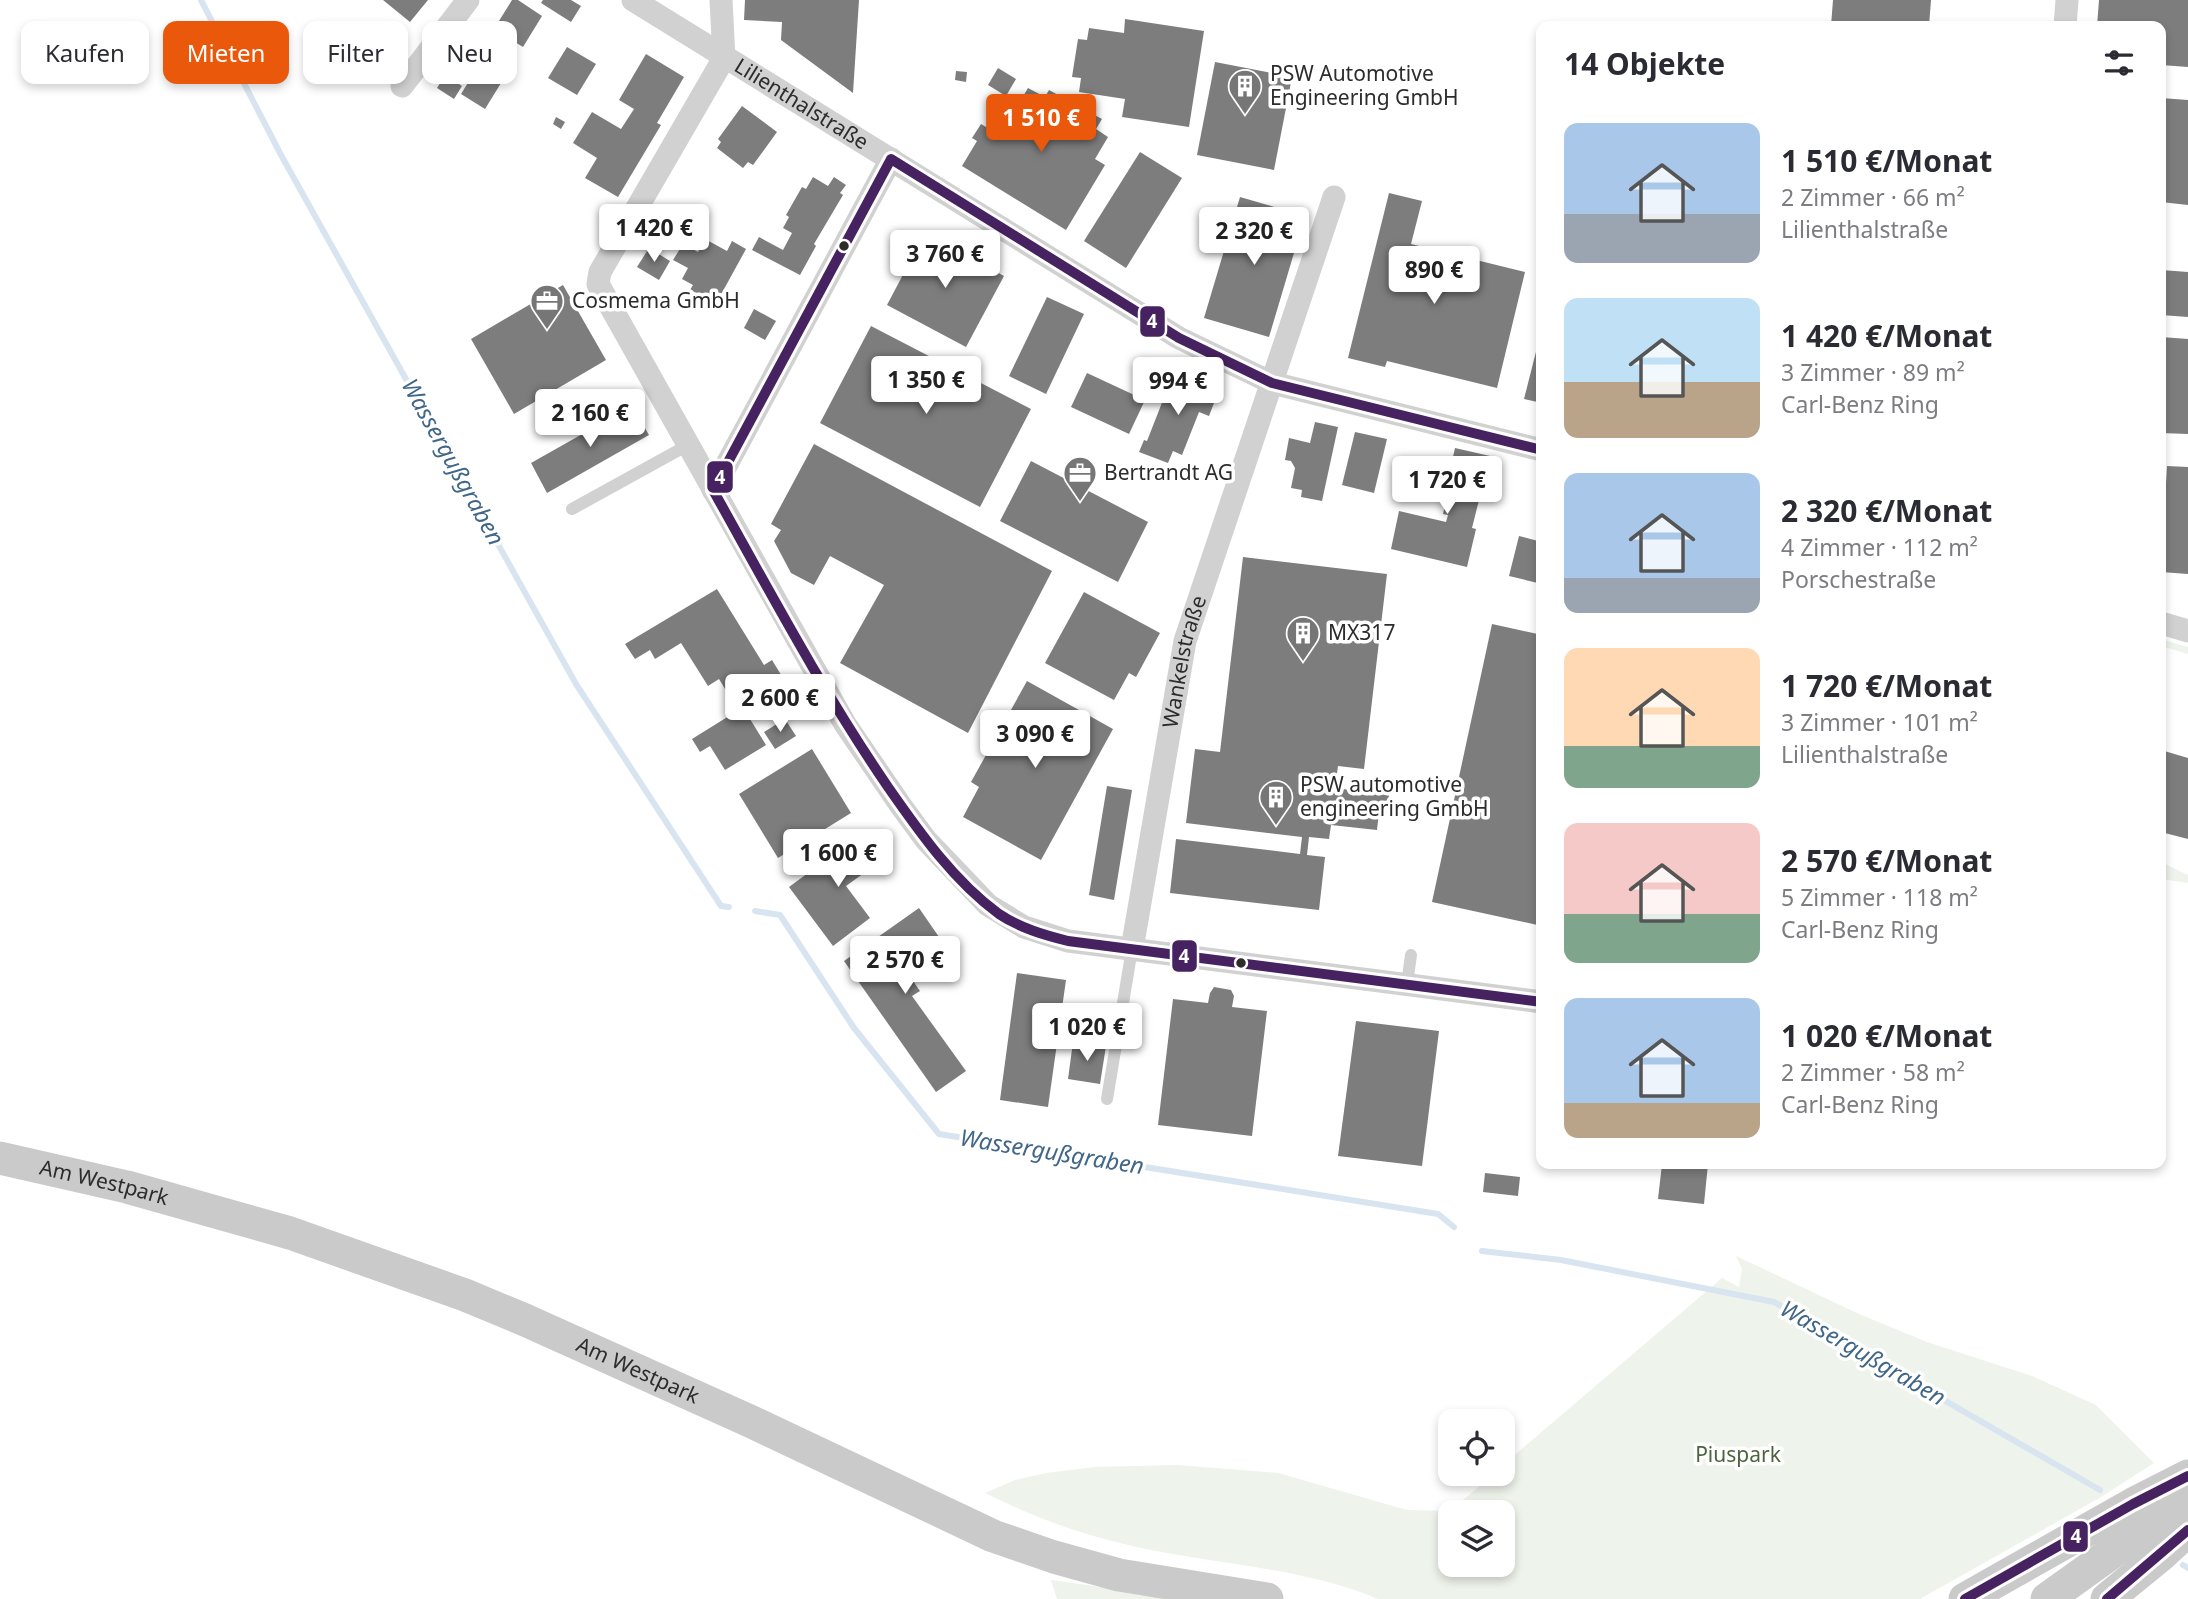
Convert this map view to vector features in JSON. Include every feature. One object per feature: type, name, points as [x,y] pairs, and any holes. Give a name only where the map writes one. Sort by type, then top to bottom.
[{"type":"main road","name":"Am Westpark","points":[[0,1158],[127,1187],[290,1233],[465,1295],[752,1422],[993,1536],[1119,1576],[1267,1599]]},
{"type":"main road","points":[[1965,1599],[2188,1476]]},
{"type":"main road","points":[[2047,1599],[2188,1498]]},
{"type":"main road","points":[[2107,1599],[2188,1530]]},
{"type":"street","points":[[402,86],[468,0]]},
{"type":"street","name":"Lilienthalstraße","points":[[633,0],[1178,338],[1272,383],[1536,449]]},
{"type":"street","points":[[721,0],[724,58],[598,277],[598,285],[845,724],[933,848],[988,905],[1012,922],[1057,938],[1536,1001]]},
{"type":"street","points":[[2065,21],[2067,0]]},
{"type":"street","points":[[713,490],[891,159]]},
{"type":"street","name":"Wankelstraße","points":[[1132,948],[1185,641],[1334,197]]},
{"type":"street","points":[[2166,624],[2188,631]]},
{"type":"lane","points":[[572,509],[688,445]]},
{"type":"lane","points":[[1107,1099],[1132,948]]},
{"type":"lane","points":[[1407,985],[1411,955]]},
{"type":"green space","points":[[2166,640],[2188,647],[2188,654],[2166,647]]},
{"type":"green space","points":[[2166,864],[2188,875],[2188,883],[2166,880]]},
{"type":"green space","name":"Piuspark","points":[[1736,1256],[1859,1314],[1927,1342],[2032,1376],[2096,1405],[2154,1463],[2101,1497],[1920,1599],[1378,1599],[1315,1579],[1099,1538],[1049,1521],[985,1493],[1015,1480],[1095,1467],[1178,1465],[1278,1473],[1407,1510],[1438,1511],[1438,1577],[1515,1577],[1515,1500],[1463,1500],[1480,1486],[1515,1486],[1515,1455],[1722,1278],[1739,1287],[1742,1269]]},
{"type":"green space","points":[[1051,1580],[1188,1599],[1057,1599]]},
{"type":"building","points":[[383,0],[428,0],[410,22]]},
{"type":"building","points":[[512,0],[518,0],[542,16],[523,47],[517,43],[517,21],[499,21]]},
{"type":"building","points":[[543,0],[571,0],[581,6],[571,22],[541,3]]},
{"type":"building","points":[[745,0],[859,0],[853,93],[781,40],[782,22],[744,20]]},
{"type":"building","points":[[1833,0],[1931,0],[1929,21],[1831,21]]},
{"type":"building","points":[[2099,0],[2188,0],[2188,67],[2166,65],[2166,21],[2097,21]]},
{"type":"building","points":[[1125,19],[1204,31],[1189,127],[1122,117],[1125,99],[1079,92],[1081,78],[1072,77],[1078,39],[1087,40],[1089,28],[1124,33]]},
{"type":"building","points":[[567,47],[596,64],[577,95],[548,78]]},
{"type":"building","points":[[646,54],[684,77],[657,123],[661,125],[618,197],[585,178],[597,158],[573,143],[592,112],[621,129],[634,109],[619,100]]},
{"type":"building","name":"PSW Automotive Engineering GmbH","points":[[1215,62],[1292,77],[1274,170],[1197,155]]},
{"type":"building","points":[[998,68],[1016,79],[1006,96],[988,85]]},
{"type":"building","points":[[956,71],[967,72],[966,82],[955,80]]},
{"type":"building","points":[[439,84],[462,86],[454,99],[437,88]]},
{"type":"building","points":[[467,84],[500,84],[485,109],[461,94]]},
{"type":"building","points":[[1028,88],[1045,97],[1049,90],[1102,119],[1096,129],[1108,137],[1095,159],[1105,165],[1066,230],[962,166],[977,141],[972,138],[981,124],[986,127],[1001,101],[1015,110]]},
{"type":"building","points":[[2166,98],[2188,100],[2188,205],[2166,203]]},
{"type":"building","points":[[742,106],[777,132],[753,165],[748,162],[743,168],[717,148],[721,142],[718,139]]},
{"type":"building","points":[[556,117],[565,122],[561,129],[553,124]]},
{"type":"building","points":[[1140,152],[1182,178],[1126,268],[1084,241]]},
{"type":"building","points":[[813,177],[828,186],[834,177],[846,185],[800,275],[752,250],[759,237],[783,250],[792,233],[783,228],[789,217],[786,215],[802,187],[806,189]]},
{"type":"building","points":[[1389,193],[1422,201],[1411,244],[1525,272],[1497,388],[1387,361],[1385,367],[1348,358]]},
{"type":"building","points":[[1240,197],[1305,216],[1269,337],[1204,318]]},
{"type":"building","points":[[925,233],[1004,276],[966,347],[887,305]]},
{"type":"building","points":[[705,239],[727,251],[732,241],[746,249],[718,300],[710,296],[708,299],[690,290],[693,285],[682,279],[688,268],[673,260],[683,244],[698,252]]},
{"type":"building","points":[[649,248],[670,261],[659,280],[637,267]]},
{"type":"building","points":[[2166,270],[2188,272],[2188,317],[2166,315]]},
{"type":"building","points":[[563,285],[606,360],[514,414],[471,339]]},
{"type":"building","points":[[1047,297],[1084,314],[1046,394],[1009,376]]},
{"type":"building","points":[[754,309],[776,321],[765,340],[744,328]]},
{"type":"building","points":[[871,326],[1031,409],[980,507],[820,423]]},
{"type":"building","points":[[2166,337],[2188,339],[2188,434],[2166,433]]},
{"type":"building","points":[[1536,352],[1536,402],[1524,399]]},
{"type":"building","points":[[1174,372],[1219,390],[1209,416],[1199,412],[1182,455],[1173,451],[1168,463],[1139,452],[1144,440],[1147,441]]},
{"type":"building","points":[[1087,373],[1145,400],[1129,434],[1071,407]]},
{"type":"building","points":[[632,406],[649,435],[547,493],[531,463]]},
{"type":"building","points":[[1315,422],[1338,427],[1322,501],[1301,497],[1302,490],[1291,488],[1295,468],[1291,461],[1285,460],[1289,438],[1310,443]]},
{"type":"building","points":[[1355,432],[1387,439],[1374,493],[1342,485]]},
{"type":"building","points":[[814,444],[1052,571],[968,733],[840,663],[884,585],[830,556],[814,585],[791,573],[774,541],[781,530],[771,524]]},
{"type":"building","points":[[1455,448],[1490,456],[1472,528],[1476,529],[1467,567],[1391,549],[1399,511],[1446,522],[1448,515],[1443,514]]},
{"type":"building","points":[[1031,461],[1148,522],[1118,582],[1000,521]]},
{"type":"building","points":[[2167,466],[2188,467],[2188,574],[2166,572]]},
{"type":"building","points":[[1519,536],[1536,540],[1536,583],[1509,576]]},
{"type":"building","points":[[1243,557],[1387,574],[1364,769],[1338,766],[1335,788],[1389,795],[1387,813],[1379,812],[1377,830],[1331,825],[1329,839],[1309,837],[1307,855],[1325,857],[1319,910],[1170,893],[1176,839],[1300,854],[1302,837],[1186,823],[1195,749],[1220,752]]},
{"type":"building","points":[[717,589],[764,665],[772,660],[794,696],[778,706],[776,703],[750,719],[766,745],[725,770],[710,746],[700,752],[692,739],[729,716],[731,720],[745,711],[738,699],[733,702],[719,679],[708,686],[681,643],[655,659],[650,650],[635,659],[625,644]]},
{"type":"building","points":[[1084,592],[1160,633],[1136,677],[1129,673],[1114,700],[1045,663]]},
{"type":"building","points":[[1492,624],[1536,634],[1536,925],[1432,902]]},
{"type":"building","points":[[1027,681],[1113,729],[1041,860],[963,817],[979,787],[971,782]]},
{"type":"building","points":[[785,719],[796,736],[775,749],[764,732]]},
{"type":"building","points":[[812,749],[851,813],[778,858],[739,794]]},
{"type":"building","points":[[2166,751],[2188,758],[2188,839],[2166,833]]},
{"type":"building","points":[[1107,786],[1132,790],[1114,900],[1089,895]]},
{"type":"building","points":[[865,831],[885,858],[846,886],[870,918],[833,946],[789,887]]},
{"type":"building","points":[[919,908],[939,937],[901,964],[920,991],[912,996],[966,1071],[936,1092],[844,961]]},
{"type":"building","points":[[1017,973],[1066,980],[1048,1107],[1000,1100]]},
{"type":"building","points":[[1214,987],[1231,990],[1234,996],[1232,1007],[1267,1011],[1252,1136],[1158,1125],[1173,999],[1208,1003]]},
{"type":"building","points":[[1356,1021],[1439,1031],[1422,1166],[1338,1156]]},
{"type":"building","points":[[1073,1042],[1106,1046],[1100,1084],[1068,1079]]},
{"type":"building","points":[[1661,1169],[1708,1169],[1704,1204],[1658,1199]]},
{"type":"building","points":[[1485,1173],[1520,1177],[1518,1196],[1483,1192]]},
{"type":"waterway","name":"Wassergußgraben","points":[[201,0],[281,155],[576,684],[721,906],[729,907]]},
{"type":"waterway","name":"Wassergußgraben","points":[[755,911],[780,915],[854,1028],[939,1134],[1438,1214],[1454,1227]]},
{"type":"waterway","name":"Wassergußgraben","points":[[1482,1251],[1561,1260],[1774,1302],[2100,1490]]},
{"type":"waterway","name":"Wassergußgraben","points":[[2183,1565],[2188,1568]]},
{"type":"transit line","name":"4","points":[[1536,449],[1272,383],[1179,338],[891,159],[713,490],[819,678],[888,787],[925,839],[967,887],[999,914],[1032,931],[1068,941],[1536,1001]]},
{"type":"transit line","name":"4","points":[[1965,1599],[2188,1476]]},
{"type":"transit line","name":"4","points":[[2107,1599],[2188,1530]]},
{"type":"place","name":"PSW Automotive Engineering GmbH","points":[[1245,116]]},
{"type":"place","name":"Cosmema GmbH","points":[[547,331]]},
{"type":"place","name":"Bertrandt AG","points":[[1080,503]]},
{"type":"place","name":"MX317","points":[[1303,663]]},
{"type":"place","name":"PSW automotive engineering GmbH","points":[[1276,827]]}]
